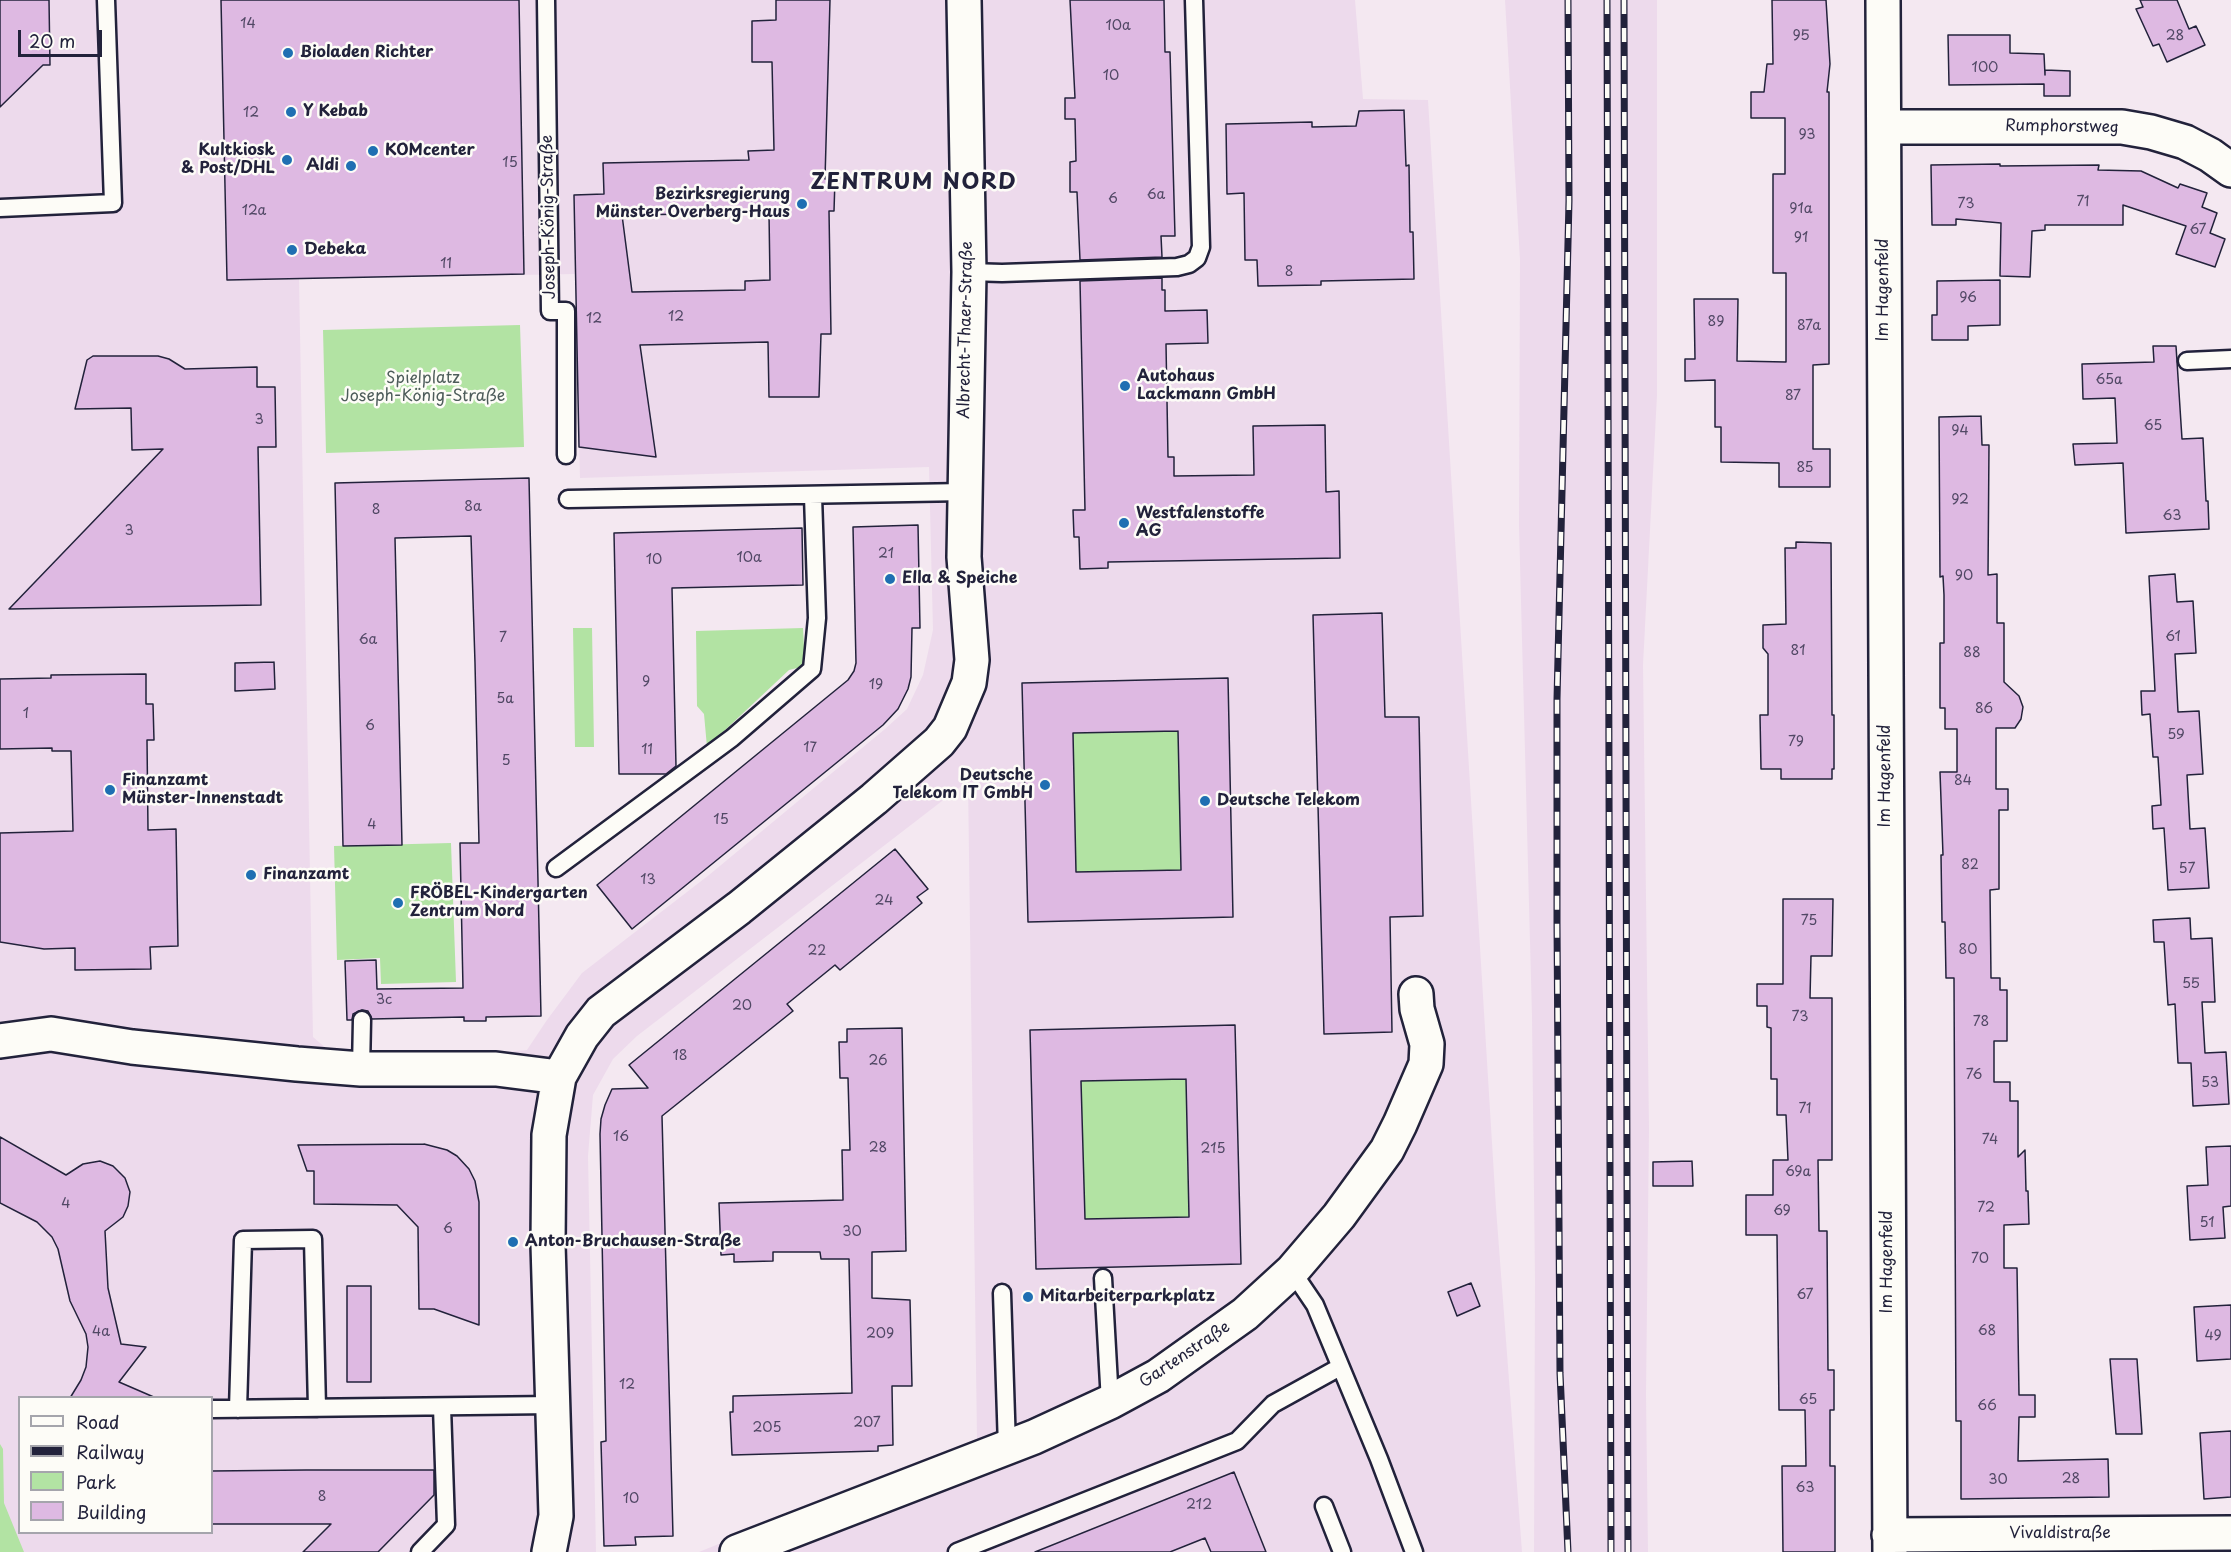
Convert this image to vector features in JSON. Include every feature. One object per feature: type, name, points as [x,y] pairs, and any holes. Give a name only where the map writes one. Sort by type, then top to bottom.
[{"type":"street","name":"Albrecht-Thaer-Straße","points":[[559,1077],[582,1036],[602,1012],[739,908],[874,799],[939,742],[960,709],[969,683],[972,660],[964,557],[969,272],[964,0]]},
{"type":"street","name":"Im Hagenfeld","points":[[1883,0],[1889,1544]]},
{"type":"street","name":"Rumphorstweg","points":[[1884,128],[2122,127],[2151,132],[2185,142],[2210,155],[2231,170]]},
{"type":"street","name":"Gartenstraße","points":[[737,1552],[1007,1447],[1110,1402],[1158,1376],[1245,1314],[1292,1271],[1339,1216],[1387,1150],[1419,1083],[1427,1054],[1427,1044],[1417,1009],[1416,994]]},
{"type":"street","points":[[0,1041],[51,1034],[179,1052],[361,1069],[496,1069],[559,1077],[549,1135],[548,1244],[556,1516],[549,1552]]},
{"type":"street","name":"Vivaldistraße","points":[[1889,1544],[2144,1543],[2231,1533]]},
{"type":"lane","points":[[0,208],[113,203],[106,0]]},
{"type":"lane","name":"Joseph-König-Straße","points":[[546,0],[550,311],[566,311],[566,455]]},
{"type":"lane","points":[[969,272],[1177,267],[1189,264],[1197,258],[1201,247],[1194,0]]},
{"type":"lane","points":[[2187,361],[2231,359]]},
{"type":"lane","points":[[568,499],[965,492]]},
{"type":"lane","points":[[556,868],[732,738],[812,669],[817,618],[813,496]]},
{"type":"lane","points":[[361,1069],[362,1020]]},
{"type":"lane","points":[[238,1409],[243,1240],[313,1239],[317,1408]]},
{"type":"lane","points":[[1292,1271],[1315,1305],[1379,1458],[1414,1552]]},
{"type":"lane","points":[[1103,1278],[1110,1402]]},
{"type":"lane","points":[[1002,1293],[1007,1447]]},
{"type":"lane","points":[[957,1552],[1237,1441],[1273,1404],[1340,1367]]},
{"type":"lane","points":[[213,1409],[554,1405]]},
{"type":"lane","points":[[420,1552],[446,1525],[442,1407]]},
{"type":"lane","points":[[1324,1506],[1342,1552]]},
{"type":"shaded area","points":[[0,0],[1355,0],[1363,99],[1428,100],[1496,1208],[1522,1552],[699,1552],[977,1439],[968,781],[637,1036],[613,1059],[593,1095],[588,1156],[596,1552],[9,1552],[0,1524]],"holes":[[[575,274],[580,478],[929,467],[933,630],[923,675],[907,709],[885,729],[709,875],[582,973],[527,1050],[494,1053],[344,1053],[327,1049],[313,1037],[299,279]]]},
{"type":"shaded area","points":[[1505,0],[1657,0],[1657,395],[1643,665],[1649,1129],[1646,1394],[1648,1552],[1534,1552],[1535,1280],[1532,1017],[1519,525],[1520,260]]},
{"type":"green space","name":"Spielplatz Joseph-König-Straße","points":[[520,325],[524,447],[326,453],[323,330]]},
{"type":"green space","points":[[573,628],[592,628],[594,747],[575,747]]},
{"type":"green space","points":[[803,628],[805,666],[789,670],[707,747],[704,714],[697,706],[696,631]]},
{"type":"green space","points":[[1178,731],[1181,870],[1076,872],[1073,733]]},
{"type":"green space","name":"FRÖBEL-Kindergarten Zentrum Nord","points":[[451,843],[456,982],[381,984],[380,958],[337,960],[334,846]]},
{"type":"green space","points":[[1186,1079],[1189,1217],[1085,1219],[1081,1081]]},
{"type":"green space","points":[[0,1444],[3,1449],[4,1503],[24,1552],[0,1552]]},
{"type":"building","points":[[0,0],[49,0],[50,65],[43,65],[0,107]]},
{"type":"building","name":"KOMcenter","points":[[221,0],[519,0],[524,274],[227,280]]},
{"type":"building","points":[[776,0],[830,0],[825,179],[835,179],[834,211],[829,211],[831,334],[821,334],[819,397],[769,397],[768,342],[640,345],[656,457],[579,447],[574,195],[604,194],[603,163],[749,160],[748,151],[774,150],[772,62],[752,62],[752,21],[776,20]],"holes":[[[769,213],[770,280],[745,281],[745,290],[632,292],[622,215]]]},
{"type":"building","points":[[1070,0],[1164,0],[1165,52],[1170,52],[1175,236],[1161,236],[1162,257],[1080,260],[1077,192],[1070,192],[1070,162],[1076,161],[1075,119],[1065,119],[1065,98],[1075,98]]},
{"type":"building","points":[[1772,0],[1826,0],[1830,64],[1827,92],[1829,92],[1829,364],[1813,365],[1813,449],[1830,449],[1830,487],[1779,487],[1779,463],[1721,462],[1721,427],[1715,427],[1715,380],[1685,381],[1685,359],[1695,359],[1694,299],[1738,299],[1737,361],[1786,362],[1786,273],[1773,273],[1773,174],[1785,174],[1785,118],[1751,118],[1751,92],[1764,92],[1767,64],[1773,64]]},
{"type":"building","points":[[2140,0],[2177,0],[2189,29],[2196,26],[2205,45],[2167,62],[2159,44],[2153,46],[2136,9],[2143,7]]},
{"type":"building","points":[[1948,35],[2010,35],[2010,53],[2044,54],[2045,75],[2045,70],[2070,71],[2070,96],[2044,96],[2044,84],[1949,85]]},
{"type":"building","points":[[1404,110],[1414,279],[1321,281],[1321,285],[1258,286],[1257,260],[1245,260],[1244,193],[1227,194],[1226,124],[1312,122],[1312,127],[1356,126],[1359,111]]},
{"type":"building","points":[[2000,164],[2000,166],[2099,165],[2098,170],[2141,171],[2178,188],[2180,184],[2207,193],[2202,207],[2217,213],[2210,233],[2225,239],[2215,267],[2176,254],[2186,226],[2123,205],[2123,225],[2045,225],[2045,230],[2032,231],[2030,277],[2000,276],[2001,223],[1956,219],[1956,225],[1932,225],[1931,165]]},
{"type":"building","points":[[1162,278],[1162,290],[1165,290],[1165,311],[1207,310],[1208,343],[1166,344],[1168,457],[1174,457],[1174,476],[1254,475],[1253,426],[1325,425],[1326,492],[1339,491],[1340,558],[1108,562],[1108,568],[1080,569],[1079,537],[1074,537],[1073,510],[1085,510],[1080,281]]},
{"type":"building","points":[[2000,280],[2000,325],[1968,326],[1968,340],[1932,340],[1932,315],[1937,315],[1937,281]]},
{"type":"building","points":[[2153,346],[2176,346],[2182,439],[2203,438],[2209,529],[2126,533],[2123,463],[2075,465],[2073,444],[2117,443],[2115,398],[2083,399],[2082,364],[2154,362]]},
{"type":"building","points":[[93,356],[158,356],[169,359],[185,369],[257,367],[257,387],[275,387],[276,447],[258,447],[261,605],[9,609],[163,449],[132,450],[131,408],[75,409],[87,360]]},
{"type":"building","points":[[1981,416],[1982,445],[1989,445],[1988,575],[1997,574],[1997,623],[2004,623],[2004,682],[2019,696],[2023,707],[2021,719],[2015,728],[1996,728],[1996,789],[2008,789],[2008,810],[1999,810],[1999,889],[1990,890],[1991,978],[2000,978],[2000,990],[2007,990],[2007,1041],[1994,1041],[1994,1082],[2010,1082],[2010,1101],[2018,1101],[2018,1157],[2025,1150],[2026,1191],[2028,1191],[2029,1224],[2004,1225],[2004,1268],[2017,1268],[2019,1395],[2035,1395],[2035,1417],[2019,1417],[2018,1461],[2108,1459],[2109,1497],[1961,1499],[1961,1421],[1956,1421],[1954,978],[1946,978],[1945,922],[1942,922],[1941,855],[1943,855],[1940,772],[1957,772],[1957,729],[1945,729],[1945,708],[1940,708],[1940,643],[1944,643],[1944,595],[1943,576],[1940,577],[1939,417]]},
{"type":"building","points":[[529,478],[541,1016],[486,1017],[486,1021],[464,1021],[464,1017],[372,1019],[368,1011],[362,1010],[353,1014],[352,1020],[347,1020],[345,961],[376,960],[377,989],[463,988],[460,843],[479,843],[475,663],[471,536],[395,538],[402,845],[343,846],[335,483]]},
{"type":"building","points":[[918,525],[920,628],[912,628],[911,677],[898,709],[883,725],[632,929],[597,885],[848,680],[856,663],[853,527]]},
{"type":"building","points":[[802,528],[803,585],[672,588],[676,766],[666,774],[619,774],[614,533]]},
{"type":"building","points":[[1796,542],[1831,543],[1832,715],[1834,715],[1832,779],[1781,779],[1781,769],[1761,769],[1760,715],[1768,715],[1768,654],[1763,648],[1763,625],[1786,624],[1785,548],[1796,548]]},
{"type":"building","points":[[2175,574],[2177,602],[2193,601],[2196,653],[2175,654],[2178,712],[2199,711],[2203,774],[2187,775],[2190,829],[2205,828],[2209,888],[2168,890],[2164,828],[2153,829],[2152,806],[2161,805],[2158,757],[2153,757],[2150,714],[2142,715],[2141,691],[2155,691],[2149,576]]},
{"type":"building","points":[[1382,613],[1385,717],[1419,717],[1423,916],[1390,917],[1392,1032],[1324,1034],[1313,615]]},
{"type":"building","points":[[274,662],[275,689],[235,691],[235,663]]},
{"type":"building","name":"Finanzamt Münster-Innenstadt","points":[[146,674],[146,704],[153,704],[154,740],[147,740],[148,830],[176,829],[178,946],[150,947],[151,969],[75,970],[75,948],[44,949],[0,942],[0,833],[73,831],[71,751],[52,751],[52,748],[0,749],[0,679],[51,678],[51,675]]},
{"type":"building","name":"Deutsche Telekom","points":[[1228,678],[1233,917],[1028,922],[1022,683]],"holes":[[[1178,731],[1181,870],[1076,872],[1073,733]]]},
{"type":"building","points":[[895,849],[928,889],[917,897],[922,903],[840,970],[835,965],[787,1004],[793,1011],[662,1116],[673,1536],[635,1537],[636,1545],[604,1546],[601,1442],[606,1441],[600,1134],[605,1105],[612,1089],[648,1088],[629,1065]]},
{"type":"building","points":[[1783,899],[1833,899],[1832,956],[1811,956],[1810,998],[1832,998],[1832,1160],[1818,1160],[1819,1231],[1827,1231],[1828,1370],[1834,1370],[1834,1410],[1830,1410],[1830,1466],[1835,1466],[1835,1552],[1783,1552],[1782,1466],[1806,1466],[1805,1410],[1779,1410],[1777,1235],[1746,1235],[1746,1195],[1773,1195],[1773,1160],[1788,1160],[1786,1115],[1777,1115],[1777,1079],[1771,1079],[1771,1028],[1767,1027],[1767,1006],[1757,1006],[1757,984],[1783,984]]},
{"type":"building","points":[[2190,918],[2191,939],[2212,938],[2215,1002],[2202,1002],[2205,1053],[2226,1052],[2229,1104],[2193,1106],[2191,1063],[2178,1063],[2175,1004],[2168,1005],[2164,942],[2154,942],[2153,920]]},
{"type":"building","points":[[1235,1025],[1241,1264],[1036,1269],[1030,1030]],"holes":[[[1186,1079],[1189,1217],[1085,1219],[1081,1081]]]},
{"type":"building","points":[[902,1028],[906,1251],[872,1252],[872,1298],[910,1300],[912,1386],[892,1386],[893,1445],[878,1446],[878,1451],[732,1455],[730,1412],[733,1412],[733,1396],[852,1393],[849,1259],[821,1259],[820,1252],[773,1252],[773,1261],[734,1262],[734,1254],[721,1255],[719,1203],[843,1200],[842,1150],[850,1150],[848,1078],[840,1078],[839,1042],[847,1042],[847,1029]]},
{"type":"building","points":[[0,1137],[66,1175],[83,1164],[100,1161],[113,1166],[125,1178],[130,1192],[128,1206],[123,1217],[105,1231],[108,1288],[121,1344],[146,1347],[119,1382],[151,1396],[71,1396],[86,1367],[88,1347],[86,1334],[70,1301],[58,1249],[52,1237],[37,1222],[0,1203]]},
{"type":"building","points":[[424,1144],[447,1150],[457,1156],[469,1169],[475,1181],[479,1202],[479,1325],[434,1309],[419,1309],[418,1227],[397,1205],[314,1204],[314,1171],[307,1171],[298,1145]]},
{"type":"building","points":[[2231,1146],[2231,1206],[2223,1207],[2225,1238],[2190,1240],[2187,1186],[2208,1185],[2206,1147]]},
{"type":"building","points":[[1692,1161],[1693,1186],[1653,1186],[1653,1162]]},
{"type":"building","points":[[1471,1283],[1480,1306],[1457,1316],[1448,1292]]},
{"type":"building","points":[[347,1286],[371,1286],[371,1382],[347,1382]]},
{"type":"building","points":[[2231,1305],[2231,1359],[2197,1361],[2194,1307]]},
{"type":"building","points":[[2110,1359],[2137,1359],[2142,1434],[2116,1434]]},
{"type":"building","points":[[2231,1431],[2231,1497],[2204,1499],[2200,1433]]},
{"type":"building","points":[[434,1470],[434,1495],[378,1552],[303,1552],[331,1524],[213,1524],[213,1471]]},
{"type":"building","points":[[1234,1472],[1266,1552],[1211,1552],[1205,1538],[1170,1552],[1035,1552]]},
{"type":"railway","points":[[1568,0],[1569,201],[1557,699],[1560,1373],[1568,1552]]},
{"type":"railway","points":[[1607,0],[1611,1552]]},
{"type":"railway","points":[[1624,0],[1628,1552]]},
{"type":"place","name":"Bioladen Richter","points":[[288,53]]},
{"type":"place","name":"Y Kebab","points":[[291,112]]},
{"type":"place","name":"KOMcenter","points":[[373,151]]},
{"type":"place","name":"Kultkiosk & Post/DHL","points":[[287,160]]},
{"type":"place","name":"Aldi","points":[[351,166]]},
{"type":"place","name":"Bezirksregierung Münster Overberg-Haus","points":[[802,204]]},
{"type":"place","name":"Debeka","points":[[292,250]]},
{"type":"place","name":"Autohaus Lackmann GmbH","points":[[1125,386]]},
{"type":"place","name":"Westfalenstoffe AG","points":[[1124,523]]},
{"type":"place","name":"Ella & Speiche","points":[[890,579]]},
{"type":"place","name":"Deutsche Telekom IT GmbH","points":[[1045,785]]},
{"type":"place","name":"Finanzamt Münster-Innenstadt","points":[[110,790]]},
{"type":"place","name":"Deutsche Telekom","points":[[1205,801]]},
{"type":"place","name":"Finanzamt","points":[[251,875]]},
{"type":"place","name":"FRÖBEL-Kindergarten Zentrum Nord","points":[[398,903]]},
{"type":"place","name":"Anton-Bruchausen-Straße","points":[[513,1242]]},
{"type":"place","name":"Mitarbeiterparkplatz","points":[[1028,1297]]},
{"type":"district","name":"ZENTRUM NORD","points":[[914,183]]}]
